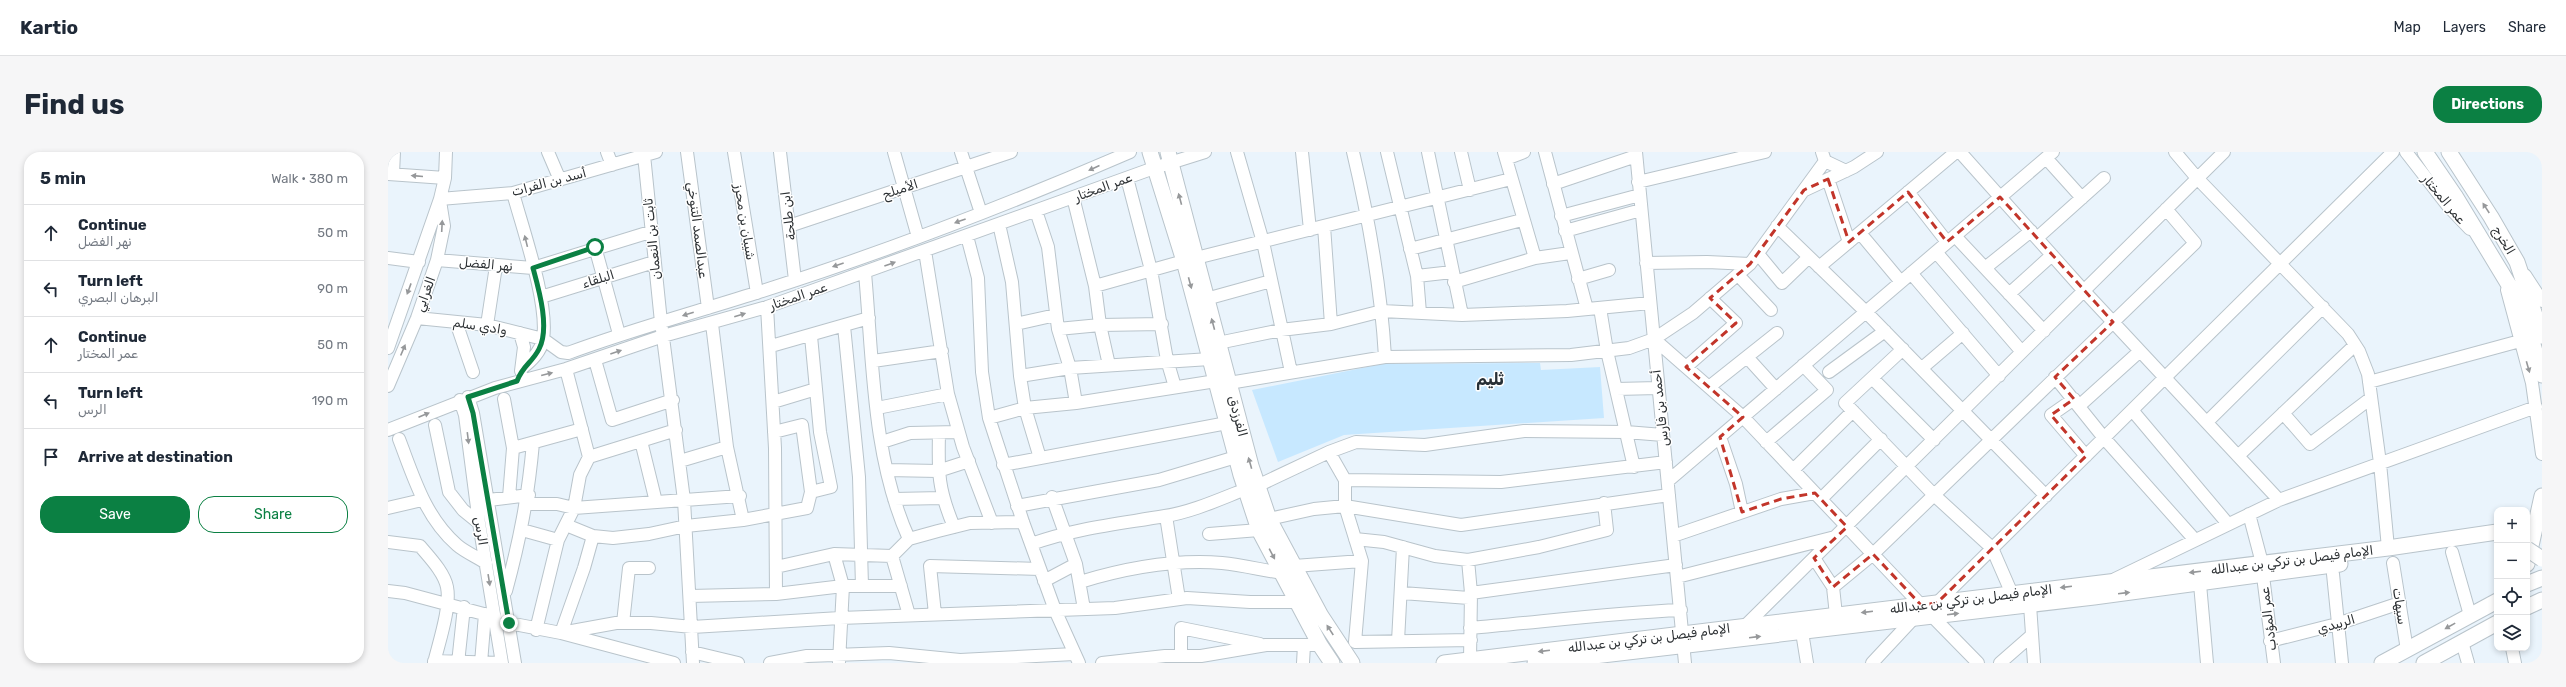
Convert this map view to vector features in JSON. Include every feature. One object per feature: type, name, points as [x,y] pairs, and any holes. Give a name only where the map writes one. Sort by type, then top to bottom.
[{"type":"main road","name":"الفرزدق","points":[[1150,152],[1154,168],[1206,298],[1218,343],[1227,423],[1236,457],[1252,487]]},
{"type":"main road","name":"الخرج","points":[[2425,152],[2456,196],[2542,336]]},
{"type":"main road","name":"الخرج","points":[[2449,152],[2517,262],[2532,320]]},
{"type":"main road","name":"الفرزدق","points":[[1169,158],[1210,360],[1222,382],[1264,524],[1288,570],[1352,663]]},
{"type":"main road","points":[[2532,320],[2542,375]]},
{"type":"main road","points":[[2542,496],[2532,543],[2542,559]]},
{"type":"main road","name":"الإمام فيصل بن تركي بن عبدالله","points":[[1535,663],[1683,640],[1744,626],[1836,615],[1921,605],[1934,610],[2030,605],[2200,584],[2263,570],[2388,548],[2494,532]]},
{"type":"main road","name":"الإمام فيصل بن تركي بن عبدالله","points":[[1444,663],[1683,640],[1802,632],[1914,618],[1934,610],[2012,594],[2109,582],[2263,570],[2280,573],[2494,542]]},
{"type":"main road","name":"الفرزدق","points":[[1288,570],[1298,602],[1320,645],[1332,663]]},
{"type":"main road","points":[[2530,583],[2542,578]]},
{"type":"main road","points":[[2530,606],[2542,600]]},
{"type":"main road","points":[[2382,663],[2494,603]]},
{"type":"main road","points":[[2424,663],[2494,625]]},
{"type":"street","points":[[394,152],[390,174],[445,178]]},
{"type":"street","name":"الغرابي","points":[[389,342],[419,262],[440,199],[445,178],[446,152]]},
{"type":"street","points":[[548,152],[560,180]]},
{"type":"street","points":[[607,152],[612,165]]},
{"type":"street","name":"عبدالصمد التنوخي","points":[[687,152],[708,308]]},
{"type":"street","name":"شيبان بن محرز","points":[[734,152],[757,293]]},
{"type":"street","name":"ابن طلحة","points":[[780,152],[795,280]]},
{"type":"street","points":[[894,152],[918,237]]},
{"type":"street","points":[[961,152],[981,213]]},
{"type":"street","name":"الأميلح","points":[[789,226],[1011,152]]},
{"type":"street","name":"عمر المختار","points":[[543,339],[561,352],[568,353],[619,334],[757,293],[918,237],[1028,196],[1130,152]]},
{"type":"street","name":"عمر المختار","points":[[388,430],[464,398],[517,381],[595,360],[663,336],[712,324],[767,307],[865,273],[1154,168],[1169,158],[1205,152]]},
{"type":"street","points":[[1237,152],[1263,242],[1291,372]]},
{"type":"street","points":[[1302,152],[1310,230]]},
{"type":"street","points":[[1353,152],[1368,215],[1382,311],[1385,357]]},
{"type":"street","points":[[1386,152],[1417,276],[1420,313]]},
{"type":"street","points":[[1428,152],[1439,198],[1453,277],[1462,315]]},
{"type":"street","points":[[1461,152],[1470,190]]},
{"type":"street","points":[[1524,152],[1505,156],[1522,220],[1535,258]]},
{"type":"street","points":[[1545,152],[1564,231],[1587,309]]},
{"type":"street","points":[[1638,182],[1765,152]]},
{"type":"street","points":[[1804,190],[1846,171],[1877,152]]},
{"type":"street","points":[[1819,267],[1956,152]]},
{"type":"street","points":[[1960,152],[2084,291],[2279,500]]},
{"type":"street","points":[[2174,152],[2197,178],[2323,307],[2348,334],[2355,345],[2369,382],[2380,463],[2388,548]]},
{"type":"street","points":[[1744,626],[1847,527],[2224,152]]},
{"type":"street","points":[[1976,663],[1934,610],[1992,548],[2393,152]]},
{"type":"street","name":"عمر المختار","points":[[2406,152],[2448,206],[2485,244]]},
{"type":"street","points":[[2457,152],[2475,192]]},
{"type":"street","name":"أسد بن الفرات","points":[[440,199],[513,194],[650,154]]},
{"type":"street","name":"ثابت بن النعمان","points":[[650,154],[650,232],[661,322],[673,400],[684,500],[693,658]]},
{"type":"street","points":[[1553,184],[1636,154]]},
{"type":"street","name":"أحمد بن فارس","points":[[1636,154],[1686,663]]},
{"type":"street","points":[[1668,481],[2049,155],[2082,198]]},
{"type":"street","points":[[989,418],[1025,408],[1076,403],[1175,387],[1222,382],[1385,357],[1571,354],[1629,348],[1654,339],[1694,313],[1750,264],[1804,190],[1823,157],[1846,171]]},
{"type":"street","points":[[1127,178],[1152,270],[1167,360],[1175,387]]},
{"type":"street","points":[[1985,268],[2034,235],[2082,198],[2104,178]]},
{"type":"street","points":[[1095,286],[1190,260],[1511,179]]},
{"type":"street","points":[[1828,179],[1849,242]]},
{"type":"street","points":[[1908,192],[1951,239],[1985,268],[2044,331]]},
{"type":"street","points":[[513,194],[541,297],[543,339],[533,359],[522,368]]},
{"type":"street","points":[[1561,216],[1640,195]]},
{"type":"street","points":[[1073,197],[1095,286],[1100,325],[1109,365]]},
{"type":"street","name":"الغرابي","points":[[388,386],[416,318],[437,260],[444,226],[440,199]]},
{"type":"street","points":[[1833,587],[1873,554],[2194,242],[2166,209]]},
{"type":"street","points":[[1564,231],[1641,210]]},
{"type":"street","points":[[1036,211],[1048,246],[1058,329],[1070,368],[1076,403]]},
{"type":"street","points":[[1410,249],[1522,220]]},
{"type":"street","points":[[999,224],[1012,282],[1020,376],[1025,408],[1040,458]]},
{"type":"street","points":[[1324,226],[1331,324]]},
{"type":"street","points":[[1778,226],[1964,410],[2046,496]]},
{"type":"street","name":"نهر الفضل","points":[[437,260],[533,268],[595,247],[650,232]]},
{"type":"street","points":[[1860,233],[1901,282]]},
{"type":"street","points":[[775,662],[807,656],[839,659],[889,658],[960,661],[1077,659],[1055,610],[1042,575],[1003,465],[989,418],[982,372],[978,278],[967,236]]},
{"type":"street","points":[[595,247],[619,334]]},
{"type":"street","points":[[925,251],[948,394],[958,432],[992,522]]},
{"type":"street","points":[[1936,252],[2022,352]]},
{"type":"street","points":[[1417,276],[1453,277],[1535,258],[1570,253]]},
{"type":"street","points":[[1758,254],[1782,283],[1809,257]]},
{"type":"street","points":[[2009,294],[2052,255]]},
{"type":"street","points":[[388,258],[419,262]]},
{"type":"street","name":"البلقاء","points":[[541,297],[654,262]]},
{"type":"street","points":[[1646,263],[1707,262],[1750,264]]},
{"type":"street","points":[[2517,262],[2542,301]]},
{"type":"street","points":[[487,324],[496,266]]},
{"type":"street","points":[[1578,279],[1609,270]]},
{"type":"street","points":[[865,273],[877,408],[882,442],[898,514],[909,539]]},
{"type":"street","points":[[1911,273],[1999,376]]},
{"type":"street","points":[[1738,275],[1772,310]]},
{"type":"street","points":[[2504,275],[2532,383],[2542,449]]},
{"type":"street","points":[[1206,298],[1271,281]]},
{"type":"street","points":[[1686,367],[1736,324],[1710,298]]},
{"type":"street","points":[[1218,343],[1281,330],[1331,324],[1382,311],[1462,315],[1587,309],[1650,303]]},
{"type":"street","points":[[767,307],[771,346],[774,432],[776,594]]},
{"type":"street","points":[[2207,422],[2323,307]]},
{"type":"street","points":[[1600,308],[1607,350],[1634,467]]},
{"type":"street","points":[[1016,324],[1056,315]]},
{"type":"street","name":"وادي سلم","points":[[416,318],[487,324],[543,339]]},
{"type":"street","points":[[771,346],[811,336],[869,318]]},
{"type":"street","points":[[456,322],[473,372]]},
{"type":"street","points":[[712,324],[727,447],[740,496],[743,520]]},
{"type":"street","points":[[1058,329],[1100,325],[1162,324]]},
{"type":"street","points":[[844,326],[859,477],[862,586]]},
{"type":"street","points":[[1829,372],[1885,331]]},
{"type":"street","points":[[517,381],[522,368],[524,347],[520,333]]},
{"type":"street","points":[[1708,387],[1777,333]]},
{"type":"street","points":[[1922,368],[1963,333]]},
{"type":"street","points":[[811,336],[820,432],[831,487],[811,492]]},
{"type":"street","points":[[1654,339],[1743,417],[1921,605]]},
{"type":"street","points":[[2369,382],[2520,341]]},
{"type":"street","points":[[2238,456],[2355,345]]},
{"type":"street","points":[[1903,349],[1845,403],[1934,495],[1992,548],[2012,594]]},
{"type":"street","points":[[873,361],[942,351]]},
{"type":"street","points":[[2086,456],[2051,415],[2076,403],[2140,351]]},
{"type":"street","points":[[1747,356],[1776,389]]},
{"type":"street","points":[[595,360],[612,420],[673,400]]},
{"type":"street","points":[[1020,376],[1070,368],[1167,360],[1210,360]]},
{"type":"street","points":[[1766,442],[1827,390],[1803,365]]},
{"type":"street","points":[[536,630],[558,540],[574,508],[580,475],[589,457],[566,369]]},
{"type":"street","points":[[2055,377],[2104,438],[2195,540]]},
{"type":"street","points":[[1872,378],[1934,440]]},
{"type":"street","points":[[1616,389],[1658,388]]},
{"type":"street","points":[[773,402],[816,389]]},
{"type":"street","points":[[877,408],[948,394]]},
{"type":"street","name":"الرس","points":[[464,398],[488,500],[515,663]]},
{"type":"street","name":"الرس","points":[[464,398],[479,524],[486,563],[490,616],[502,663]]},
{"type":"street","points":[[2283,413],[2310,444],[2371,398]]},
{"type":"street","points":[[504,399],[513,448],[509,497]]},
{"type":"street","points":[[2109,582],[2279,500],[2536,407]]},
{"type":"street","points":[[2132,410],[2228,524]]},
{"type":"street","points":[[1792,470],[1853,411]]},
{"type":"street","points":[[1003,465],[1122,444],[1183,429],[1227,423]]},
{"type":"street","points":[[436,425],[449,492],[463,510],[479,524]]},
{"type":"street","points":[[566,525],[593,536],[613,538],[649,534],[686,526],[743,520],[807,508],[811,492],[802,425],[774,432]]},
{"type":"street","points":[[513,448],[533,444],[582,429]]},
{"type":"street","points":[[589,457],[676,430]]},
{"type":"street","points":[[1031,544],[1064,532],[1120,522],[1166,516],[1252,487],[1329,452],[1356,442],[1425,445],[1524,431],[1626,432],[1663,435]]},
{"type":"street","points":[[882,442],[910,433],[958,432]]},
{"type":"street","points":[[939,433],[938,471],[942,498],[954,527]]},
{"type":"street","points":[[1720,437],[1736,484],[1742,512]]},
{"type":"street","points":[[400,440],[422,500],[438,524],[457,546],[486,563]]},
{"type":"street","points":[[1673,536],[1781,499],[1818,496],[1881,440]]},
{"type":"street","points":[[641,441],[656,502]]},
{"type":"street","points":[[504,596],[522,530],[528,499],[533,444]]},
{"type":"street","points":[[680,461],[727,447]]},
{"type":"street","points":[[1329,452],[1345,480],[1345,506],[1362,561],[1355,642],[1398,641],[1470,634],[1616,612],[1681,610]]},
{"type":"street","points":[[1017,506],[1052,497],[1159,480],[1236,457]]},
{"type":"street","points":[[887,470],[938,471],[968,461]]},
{"type":"street","points":[[1345,480],[1501,482],[1666,462]]},
{"type":"street","points":[[1209,534],[1264,524],[1314,509],[1345,506],[1461,525],[1604,503],[1669,495]]},
{"type":"street","points":[[488,500],[509,497],[574,508],[740,496]]},
{"type":"street","points":[[1052,497],[1076,564],[1084,609]]},
{"type":"street","points":[[894,499],[942,498]]},
{"type":"street","points":[[388,508],[422,500]]},
{"type":"street","points":[[1355,539],[1384,542],[1435,556],[1468,560],[1539,547],[1607,530],[1604,503]]},
{"type":"street","name":"عمر المؤدب","points":[[2249,514],[2263,570],[2270,641],[2274,663]]},
{"type":"street","points":[[1166,516],[1175,563],[1179,599]]},
{"type":"street","points":[[776,567],[834,554],[892,556],[909,539],[954,527],[970,523],[1023,522]]},
{"type":"street","points":[[522,530],[558,540]]},
{"type":"street","points":[[561,634],[584,568],[593,536]]},
{"type":"street","points":[[1402,593],[1470,595],[1677,571],[1836,537]]},
{"type":"street","points":[[388,542],[420,546],[438,569],[447,586],[447,604],[434,662],[502,663]]},
{"type":"street","points":[[1398,641],[1402,593],[1403,547]]},
{"type":"street","points":[[2454,549],[2470,615]]},
{"type":"street","points":[[834,554],[843,586],[840,618],[839,659]]},
{"type":"street","points":[[892,556],[909,615]]},
{"type":"street","points":[[1814,558],[1833,587],[1836,615]]},
{"type":"street","points":[[1468,560],[1470,595],[1470,660]]},
{"type":"street","points":[[1080,582],[1143,565],[1222,563],[1288,570],[1362,561]]},
{"type":"street","name":"سيهات","points":[[2393,563],[2407,650]]},
{"type":"street","points":[[935,614],[930,566],[1042,575],[1076,564]]},
{"type":"street","points":[[623,623],[629,568],[649,568]]},
{"type":"street","points":[[2332,574],[2342,663]]},
{"type":"street","points":[[2200,584],[2207,663]]},
{"type":"street","points":[[690,596],[776,594],[843,586],[901,586]]},
{"type":"street","points":[[388,591],[405,593],[464,607],[490,616],[481,663]]},
{"type":"street","points":[[561,634],[623,623],[692,627],[840,618],[1115,608],[1179,599],[1298,602]]},
{"type":"street","name":"الربيدي","points":[[2270,641],[2337,624],[2400,603]]},
{"type":"street","points":[[2030,605],[2034,663]]},
{"type":"street","points":[[458,662],[464,607]]},
{"type":"street","points":[[1878,660],[1914,618]]},
{"type":"street","points":[[509,623],[536,630],[561,634],[642,659],[674,663]]},
{"type":"street","points":[[1181,656],[1181,628],[1266,645]]},
{"type":"street","points":[[1802,632],[1808,663]]},
{"type":"street","points":[[2000,663],[2032,635]]},
{"type":"street","points":[[2462,642],[2468,663]]},
{"type":"street","points":[[1102,663],[1225,653],[1266,645],[1320,645]]},
{"type":"street","points":[[1304,645],[1304,663]]},
{"type":"street","points":[[2513,651],[2516,663]]},
{"type":"street","points":[[693,658],[735,663]]},
{"type":"highlighted area","points":[[1828,179],[1849,242],[1908,192],[1947,242],[2000,197],[2113,322],[2055,377],[2074,399],[2051,415],[2086,456],[1937,603],[1921,605],[1873,554],[1833,587],[1814,558],[1847,527],[1815,493],[1781,499],[1742,512],[1720,437],[1743,417],[1686,367],[1736,323],[1710,298],[1750,264],[1804,190]]},
{"type":"shaded area","points":[[1540,363],[1541,370],[1600,367],[1604,418],[1344,435],[1278,462],[1252,390],[1382,364]]},
{"type":"district","name":"ثليم","points":[[1490,379]]},
{"type":"route","points":[[509,623],[473,413],[468,397],[517,381],[522,368],[533,359],[539,349],[543,339],[541,297],[533,268],[595,247]]}]
